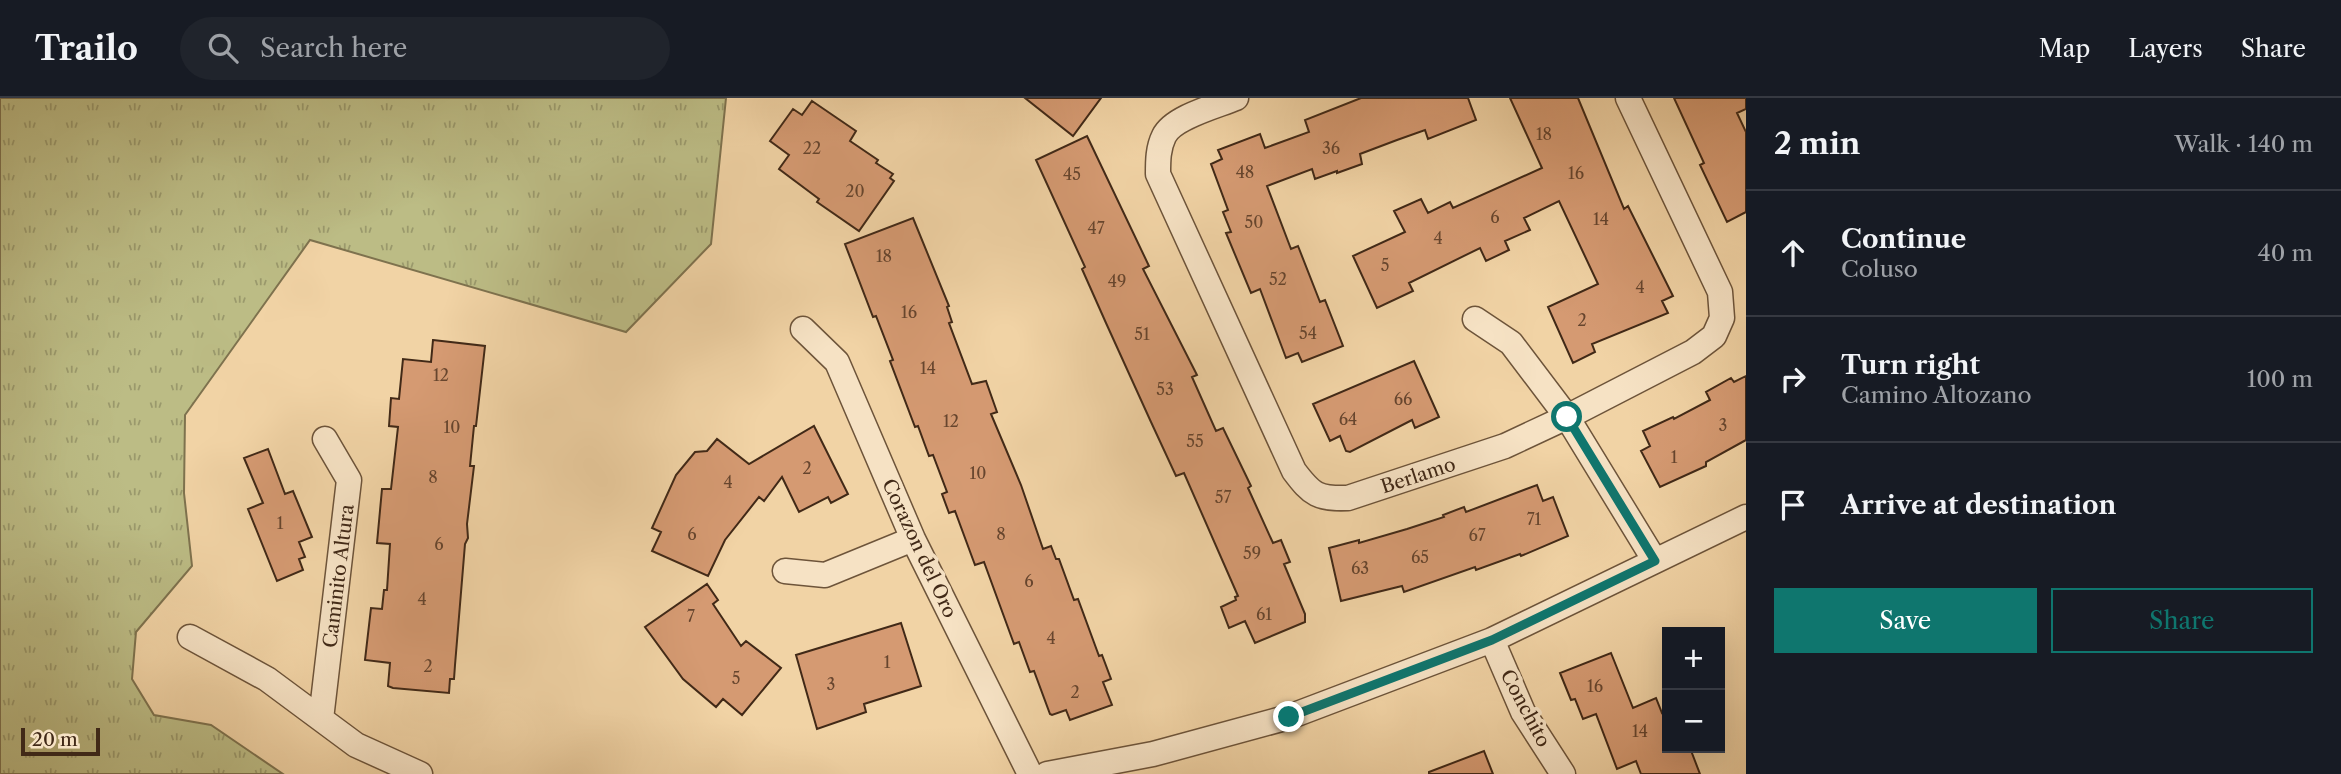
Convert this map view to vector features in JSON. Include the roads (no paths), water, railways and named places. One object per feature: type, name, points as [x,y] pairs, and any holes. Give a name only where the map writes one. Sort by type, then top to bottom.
[{"type":"street","name":"Berlamo","points":[[1236,98],[1184,118],[1165,133],[1158,153],[1158,174],[1294,471],[1308,490],[1325,499],[1348,498],[1505,446],[1693,352],[1714,336],[1721,318],[1720,292],[1628,98]]},
{"type":"street","points":[[1475,319],[1511,343],[1567,417],[1655,561]]},
{"type":"street","name":"Corazon del Oro","points":[[803,329],[837,362],[913,539],[1030,774]]},
{"type":"street","name":"Caminito Altura","points":[[321,719],[349,480],[326,439]]},
{"type":"street","points":[[1047,774],[1153,754],[1289,717],[1492,640],[1746,517]]},
{"type":"street","points":[[785,571],[825,575],[913,539]]},
{"type":"street","points":[[190,637],[267,679],[356,745],[420,774]]},
{"type":"street","name":"Conchito","points":[[1492,640],[1523,712],[1563,774]]}]
